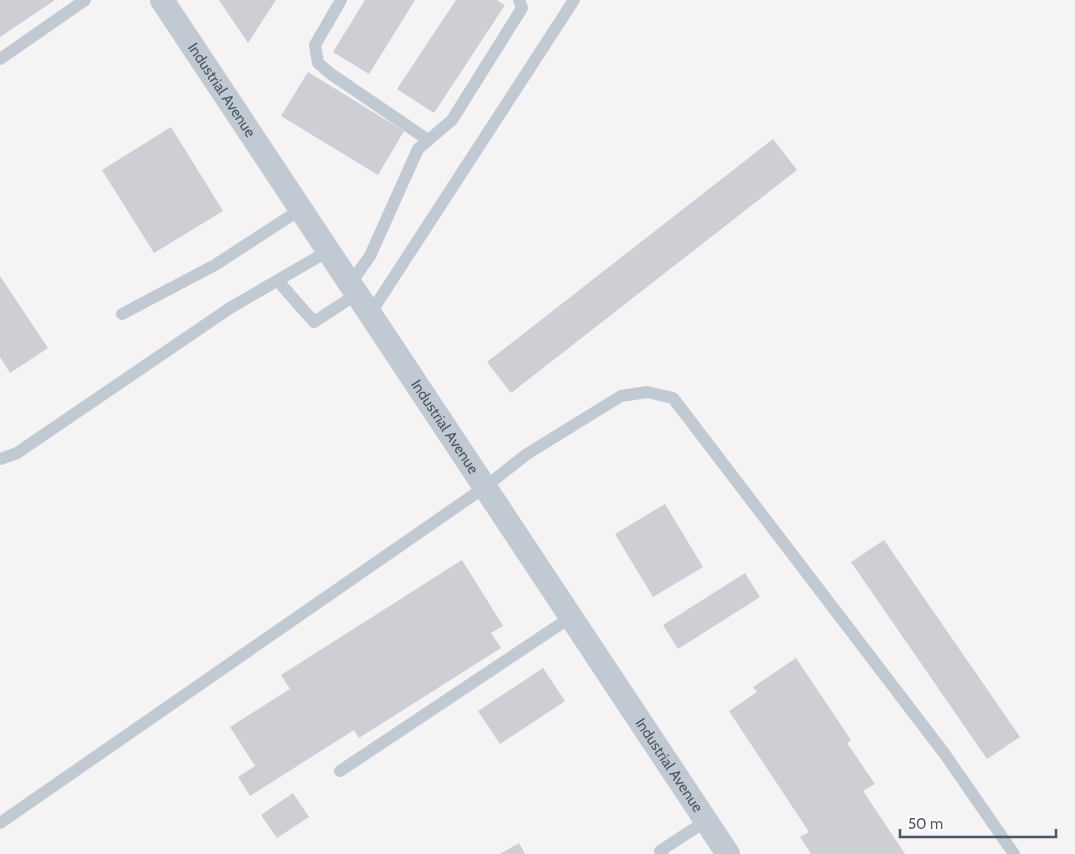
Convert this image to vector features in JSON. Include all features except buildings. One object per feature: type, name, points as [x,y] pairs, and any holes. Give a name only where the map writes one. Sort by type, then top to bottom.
[{"type":"street","name":"Industrial Avenue","points":[[162,0],[728,854]]},
{"type":"lane","points":[[0,59],[84,0]]},
{"type":"lane","points":[[341,0],[315,45],[318,63],[331,74],[428,140]]},
{"type":"lane","points":[[278,281],[314,322],[354,289],[418,149],[452,120],[522,8],[520,0]]},
{"type":"lane","points":[[370,314],[574,0]]},
{"type":"lane","points":[[122,314],[215,265],[301,209]]},
{"type":"lane","points":[[0,459],[17,453],[230,308],[328,251]]},
{"type":"lane","points":[[0,823],[485,487],[527,454],[622,396],[647,392],[673,398],[944,753],[1014,854]]},
{"type":"lane","points":[[340,770],[571,617]]},
{"type":"lane","points":[[661,852],[706,821]]}]
